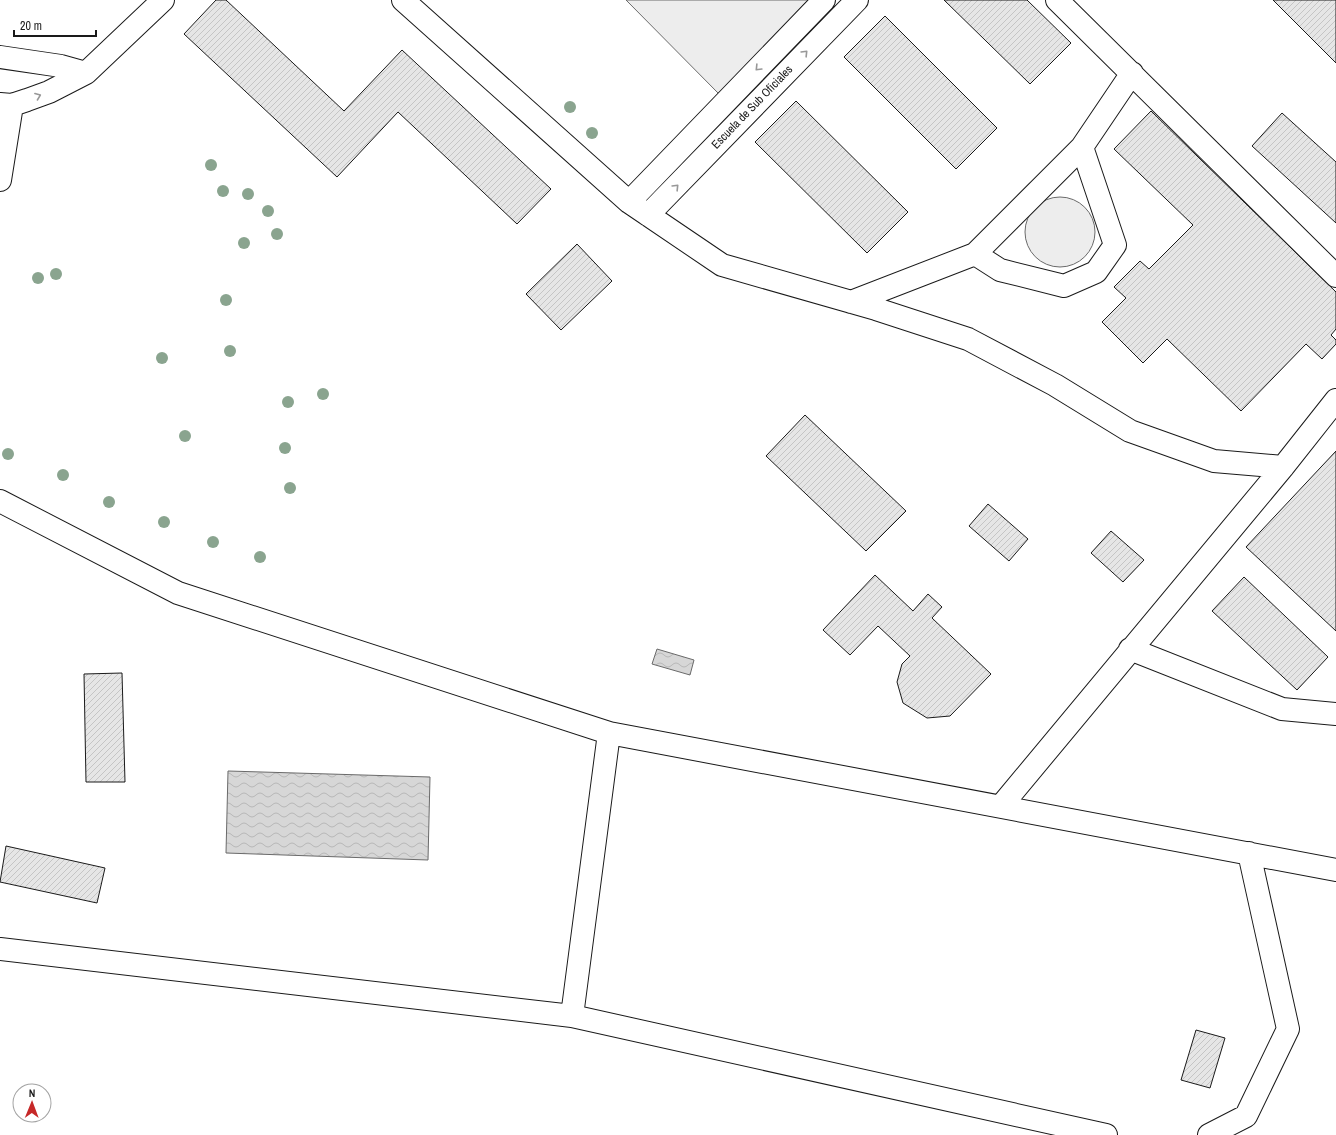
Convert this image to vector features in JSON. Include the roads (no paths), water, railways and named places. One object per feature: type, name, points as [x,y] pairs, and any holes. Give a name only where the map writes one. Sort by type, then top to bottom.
[{"type":"lane","points":[[0,180],[6,104],[49,92],[86,74],[163,0]]},
{"type":"lane","points":[[403,0],[629,202],[722,265],[851,302],[968,339],[1055,385],[1130,431],[1214,461],[1283,467]]},
{"type":"lane","name":"Escuela de Sub Oficiales","points":[[629,202],[824,0]]},
{"type":"lane","name":"Escuela de Sub Oficiales","points":[[648,215],[856,0]]},
{"type":"lane","points":[[1057,0],[1336,276]]},
{"type":"lane","points":[[0,57],[61,66],[86,74]]},
{"type":"lane","points":[[851,302],[975,254],[1082,147],[1132,74]]},
{"type":"lane","points":[[975,254],[1000,270],[1064,286],[1096,272],[1115,245],[1082,147]]},
{"type":"lane","points":[[1001,806],[1130,649],[1283,467],[1336,400]]},
{"type":"lane","points":[[0,501],[178,593],[609,733],[1336,870]]},
{"type":"lane","points":[[1130,649],[1282,709],[1336,714]]},
{"type":"lane","points":[[572,1016],[609,733]]},
{"type":"lane","points":[[1209,1135],[1246,1116],[1288,1029],[1249,853]]},
{"type":"lane","points":[[0,949],[572,1016],[1106,1135]]},
{"type":"water","points":[[657,649],[694,660],[690,675],[652,664]]},
{"type":"water","points":[[228,771],[430,777],[428,860],[226,853]]}]
